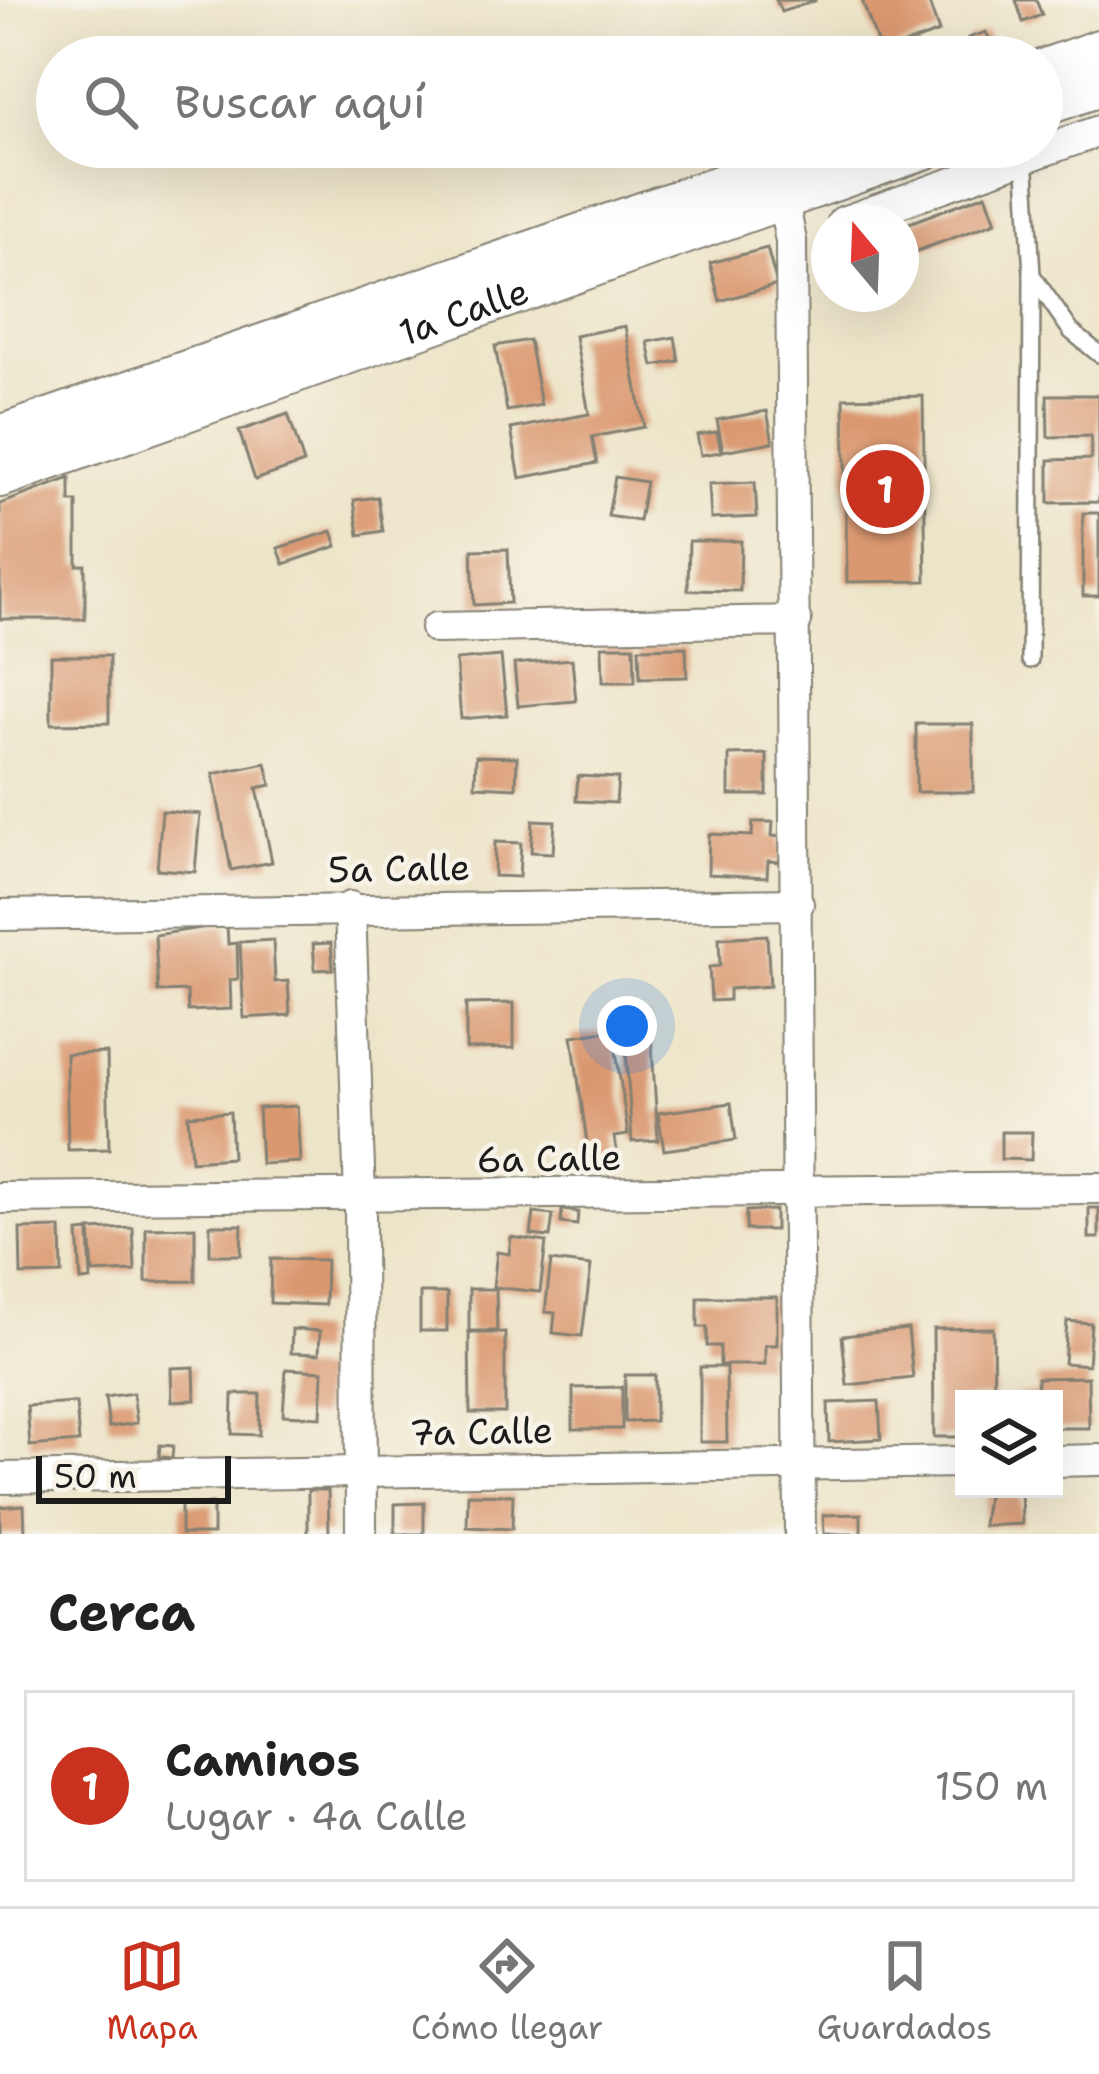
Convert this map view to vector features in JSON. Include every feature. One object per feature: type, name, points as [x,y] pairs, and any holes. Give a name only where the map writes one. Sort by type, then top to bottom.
[{"type":"main road","points":[[1063,64],[1099,51]]},
{"type":"main road","points":[[1063,98],[1099,85]]},
{"type":"main road","name":"1a Calle","points":[[0,476],[780,183],[802,168]]},
{"type":"main road","name":"1a Calle","points":[[0,437],[780,183],[841,168]]},
{"type":"street","points":[[1063,141],[1099,131]]},
{"type":"street","points":[[890,204],[983,168]]},
{"type":"street","points":[[780,183],[790,241],[796,621],[800,1534]]},
{"type":"street","points":[[790,241],[811,233]]},
{"type":"street","points":[[436,628],[796,621]]},
{"type":"street","name":"5a Calle","points":[[0,915],[798,904]]},
{"type":"street","points":[[350,907],[360,1198],[361,1534]]},
{"type":"street","name":"6a Calle","points":[[0,1198],[796,1194],[1099,1187]]},
{"type":"street","points":[[1063,1461],[1099,1460]]},
{"type":"street","name":"7a Calle","points":[[0,1478],[955,1462]]},
{"type":"lane","points":[[1026,168],[1032,275],[1030,660]]},
{"type":"lane","points":[[1032,275],[1072,331],[1099,354]]},
{"type":"building","points":[[776,0],[815,0],[815,1],[781,12]]},
{"type":"building","points":[[862,0],[928,0],[939,32],[928,36],[875,36]]},
{"type":"building","points":[[1016,0],[1036,0],[1042,15],[1023,22]]},
{"type":"building","points":[[986,194],[996,222],[919,250],[919,219]]},
{"type":"building","points":[[767,248],[777,285],[720,301],[710,263]]},
{"type":"building","points":[[625,326],[644,427],[592,437],[597,463],[520,478],[511,429],[589,414],[575,336]]},
{"type":"building","points":[[675,337],[679,361],[653,366],[648,342]]},
{"type":"building","points":[[529,340],[541,405],[507,411],[495,346]]},
{"type":"building","points":[[1047,395],[1099,395],[1099,502],[1049,503],[1049,460],[1091,459],[1091,436],[1048,437]]},
{"type":"building","points":[[923,396],[926,581],[847,582],[844,398]]},
{"type":"building","points":[[767,411],[773,442],[723,451],[717,420]]},
{"type":"building","points":[[288,414],[304,463],[255,480],[239,431]]},
{"type":"building","points":[[717,432],[721,452],[701,455],[697,435]]},
{"type":"building","points":[[615,477],[646,482],[639,521],[608,516]]},
{"type":"building","points":[[70,478],[70,502],[77,502],[77,565],[85,565],[85,619],[0,619],[0,504]]},
{"type":"building","points":[[755,482],[757,517],[711,519],[709,484]]},
{"type":"building","points":[[378,497],[383,531],[359,535],[354,500]]},
{"type":"building","points":[[1083,513],[1099,513],[1099,596],[1083,596]]},
{"type":"building","points":[[332,531],[337,546],[284,564],[278,548]]},
{"type":"building","points":[[689,541],[741,541],[740,591],[688,590]]},
{"type":"building","points":[[508,549],[510,603],[474,605],[472,550]]},
{"type":"building","points":[[602,646],[634,646],[635,682],[603,682]]},
{"type":"building","points":[[686,647],[687,677],[640,678],[639,648]]},
{"type":"building","points":[[51,656],[109,656],[109,723],[51,724]]},
{"type":"building","points":[[501,656],[507,715],[461,719],[456,660]]},
{"type":"building","points":[[572,659],[576,701],[518,706],[514,664]]},
{"type":"building","points":[[916,724],[973,724],[973,792],[916,792]]},
{"type":"building","points":[[767,754],[767,795],[729,795],[729,755]]},
{"type":"building","points":[[476,756],[517,757],[516,788],[475,786]]},
{"type":"building","points":[[266,763],[271,785],[257,788],[272,862],[231,870],[213,774]]},
{"type":"building","points":[[578,776],[618,778],[616,803],[576,801]]},
{"type":"building","points":[[162,811],[200,814],[195,872],[157,869]]},
{"type":"building","points":[[533,820],[555,821],[553,853],[531,852]]},
{"type":"building","points":[[753,822],[773,822],[772,836],[782,837],[781,862],[768,861],[767,877],[708,874],[709,834],[752,836]]},
{"type":"building","points":[[495,842],[521,843],[519,877],[494,876]]},
{"type":"building","points":[[227,924],[228,944],[237,943],[238,979],[230,980],[231,1009],[188,1011],[187,991],[158,992],[155,935]]},
{"type":"building","points":[[767,935],[770,986],[729,989],[729,1000],[711,1001],[709,967],[720,966],[719,938]]},
{"type":"building","points":[[273,940],[275,982],[288,981],[290,1015],[244,1018],[240,942]]},
{"type":"building","points":[[331,943],[333,969],[315,970],[313,944]]},
{"type":"building","points":[[514,1003],[514,1048],[466,1049],[466,1004]]},
{"type":"building","points":[[650,1017],[658,1140],[632,1142],[624,1019]]},
{"type":"building","points":[[613,1030],[628,1135],[614,1137],[618,1160],[590,1164],[572,1036]]},
{"type":"building","points":[[107,1053],[109,1149],[68,1150],[66,1054]]},
{"type":"building","points":[[731,1103],[736,1140],[664,1150],[658,1113]]},
{"type":"building","points":[[297,1106],[300,1162],[261,1164],[258,1108]]},
{"type":"building","points":[[230,1112],[232,1158],[191,1161],[188,1115]]},
{"type":"building","points":[[1001,1132],[1032,1132],[1031,1160],[1001,1159]]},
{"type":"building","points":[[1089,1208],[1099,1208],[1099,1238],[1089,1238]]},
{"type":"building","points":[[562,1210],[578,1212],[577,1225],[561,1223]]},
{"type":"building","points":[[775,1210],[775,1230],[746,1230],[746,1211]]},
{"type":"building","points":[[534,1213],[553,1215],[550,1237],[531,1235]]},
{"type":"building","points":[[210,1225],[242,1225],[241,1255],[210,1255]]},
{"type":"building","points":[[195,1227],[195,1281],[146,1282],[146,1228]]},
{"type":"building","points":[[61,1228],[62,1274],[21,1275],[20,1229]]},
{"type":"building","points":[[133,1228],[135,1271],[93,1273],[90,1230]]},
{"type":"building","points":[[89,1231],[91,1280],[81,1281],[78,1232]]},
{"type":"building","points":[[511,1237],[546,1242],[540,1292],[493,1287],[497,1252],[509,1254]]},
{"type":"building","points":[[271,1259],[326,1260],[325,1305],[270,1303]]},
{"type":"building","points":[[551,1261],[591,1266],[582,1336],[553,1333],[555,1313],[545,1312]]},
{"type":"building","points":[[469,1289],[496,1289],[497,1331],[469,1331]]},
{"type":"building","points":[[420,1293],[447,1293],[447,1331],[420,1331]]},
{"type":"building","points":[[698,1297],[777,1297],[777,1345],[765,1345],[765,1365],[720,1365],[720,1346],[707,1346],[707,1327],[698,1327]]},
{"type":"building","points":[[1067,1321],[1091,1323],[1088,1365],[1064,1363]]},
{"type":"building","points":[[993,1328],[994,1390],[955,1390],[955,1437],[934,1437],[933,1329]]},
{"type":"building","points":[[292,1329],[320,1331],[319,1354],[291,1353]]},
{"type":"building","points":[[908,1329],[913,1378],[847,1385],[842,1336]]},
{"type":"building","points":[[469,1333],[505,1333],[505,1413],[470,1413]]},
{"type":"building","points":[[194,1367],[195,1400],[172,1401],[171,1368]]},
{"type":"building","points":[[700,1367],[726,1367],[727,1442],[700,1442]]},
{"type":"building","points":[[286,1369],[323,1371],[321,1417],[283,1415]]},
{"type":"building","points":[[625,1375],[655,1375],[655,1421],[625,1422]]},
{"type":"building","points":[[1088,1377],[1089,1428],[1063,1428],[1063,1390],[1038,1390],[1037,1378]]},
{"type":"building","points":[[622,1387],[622,1429],[573,1429],[573,1388]]},
{"type":"building","points":[[133,1393],[137,1423],[109,1427],[105,1397]]},
{"type":"building","points":[[233,1394],[260,1394],[259,1435],[232,1434]]},
{"type":"building","points":[[879,1401],[881,1439],[829,1442],[828,1403]]},
{"type":"building","points":[[76,1403],[79,1442],[30,1446],[27,1406]]},
{"type":"building","points":[[160,1445],[173,1446],[172,1458],[159,1457]]},
{"type":"building","points":[[308,1490],[328,1490],[329,1534],[308,1534]]},
{"type":"building","points":[[468,1494],[513,1495],[512,1529],[467,1527]]},
{"type":"building","points":[[987,1498],[1021,1498],[1022,1524],[983,1526]]},
{"type":"building","points":[[424,1503],[424,1534],[395,1534],[395,1504]]},
{"type":"building","points":[[181,1504],[213,1504],[213,1534],[181,1534]]},
{"type":"building","points":[[24,1505],[25,1534],[0,1534],[0,1507]]},
{"type":"building","points":[[861,1514],[861,1534],[824,1534],[823,1515]]},
{"type":"place","name":"Caminos","points":[[885,489]]}]
